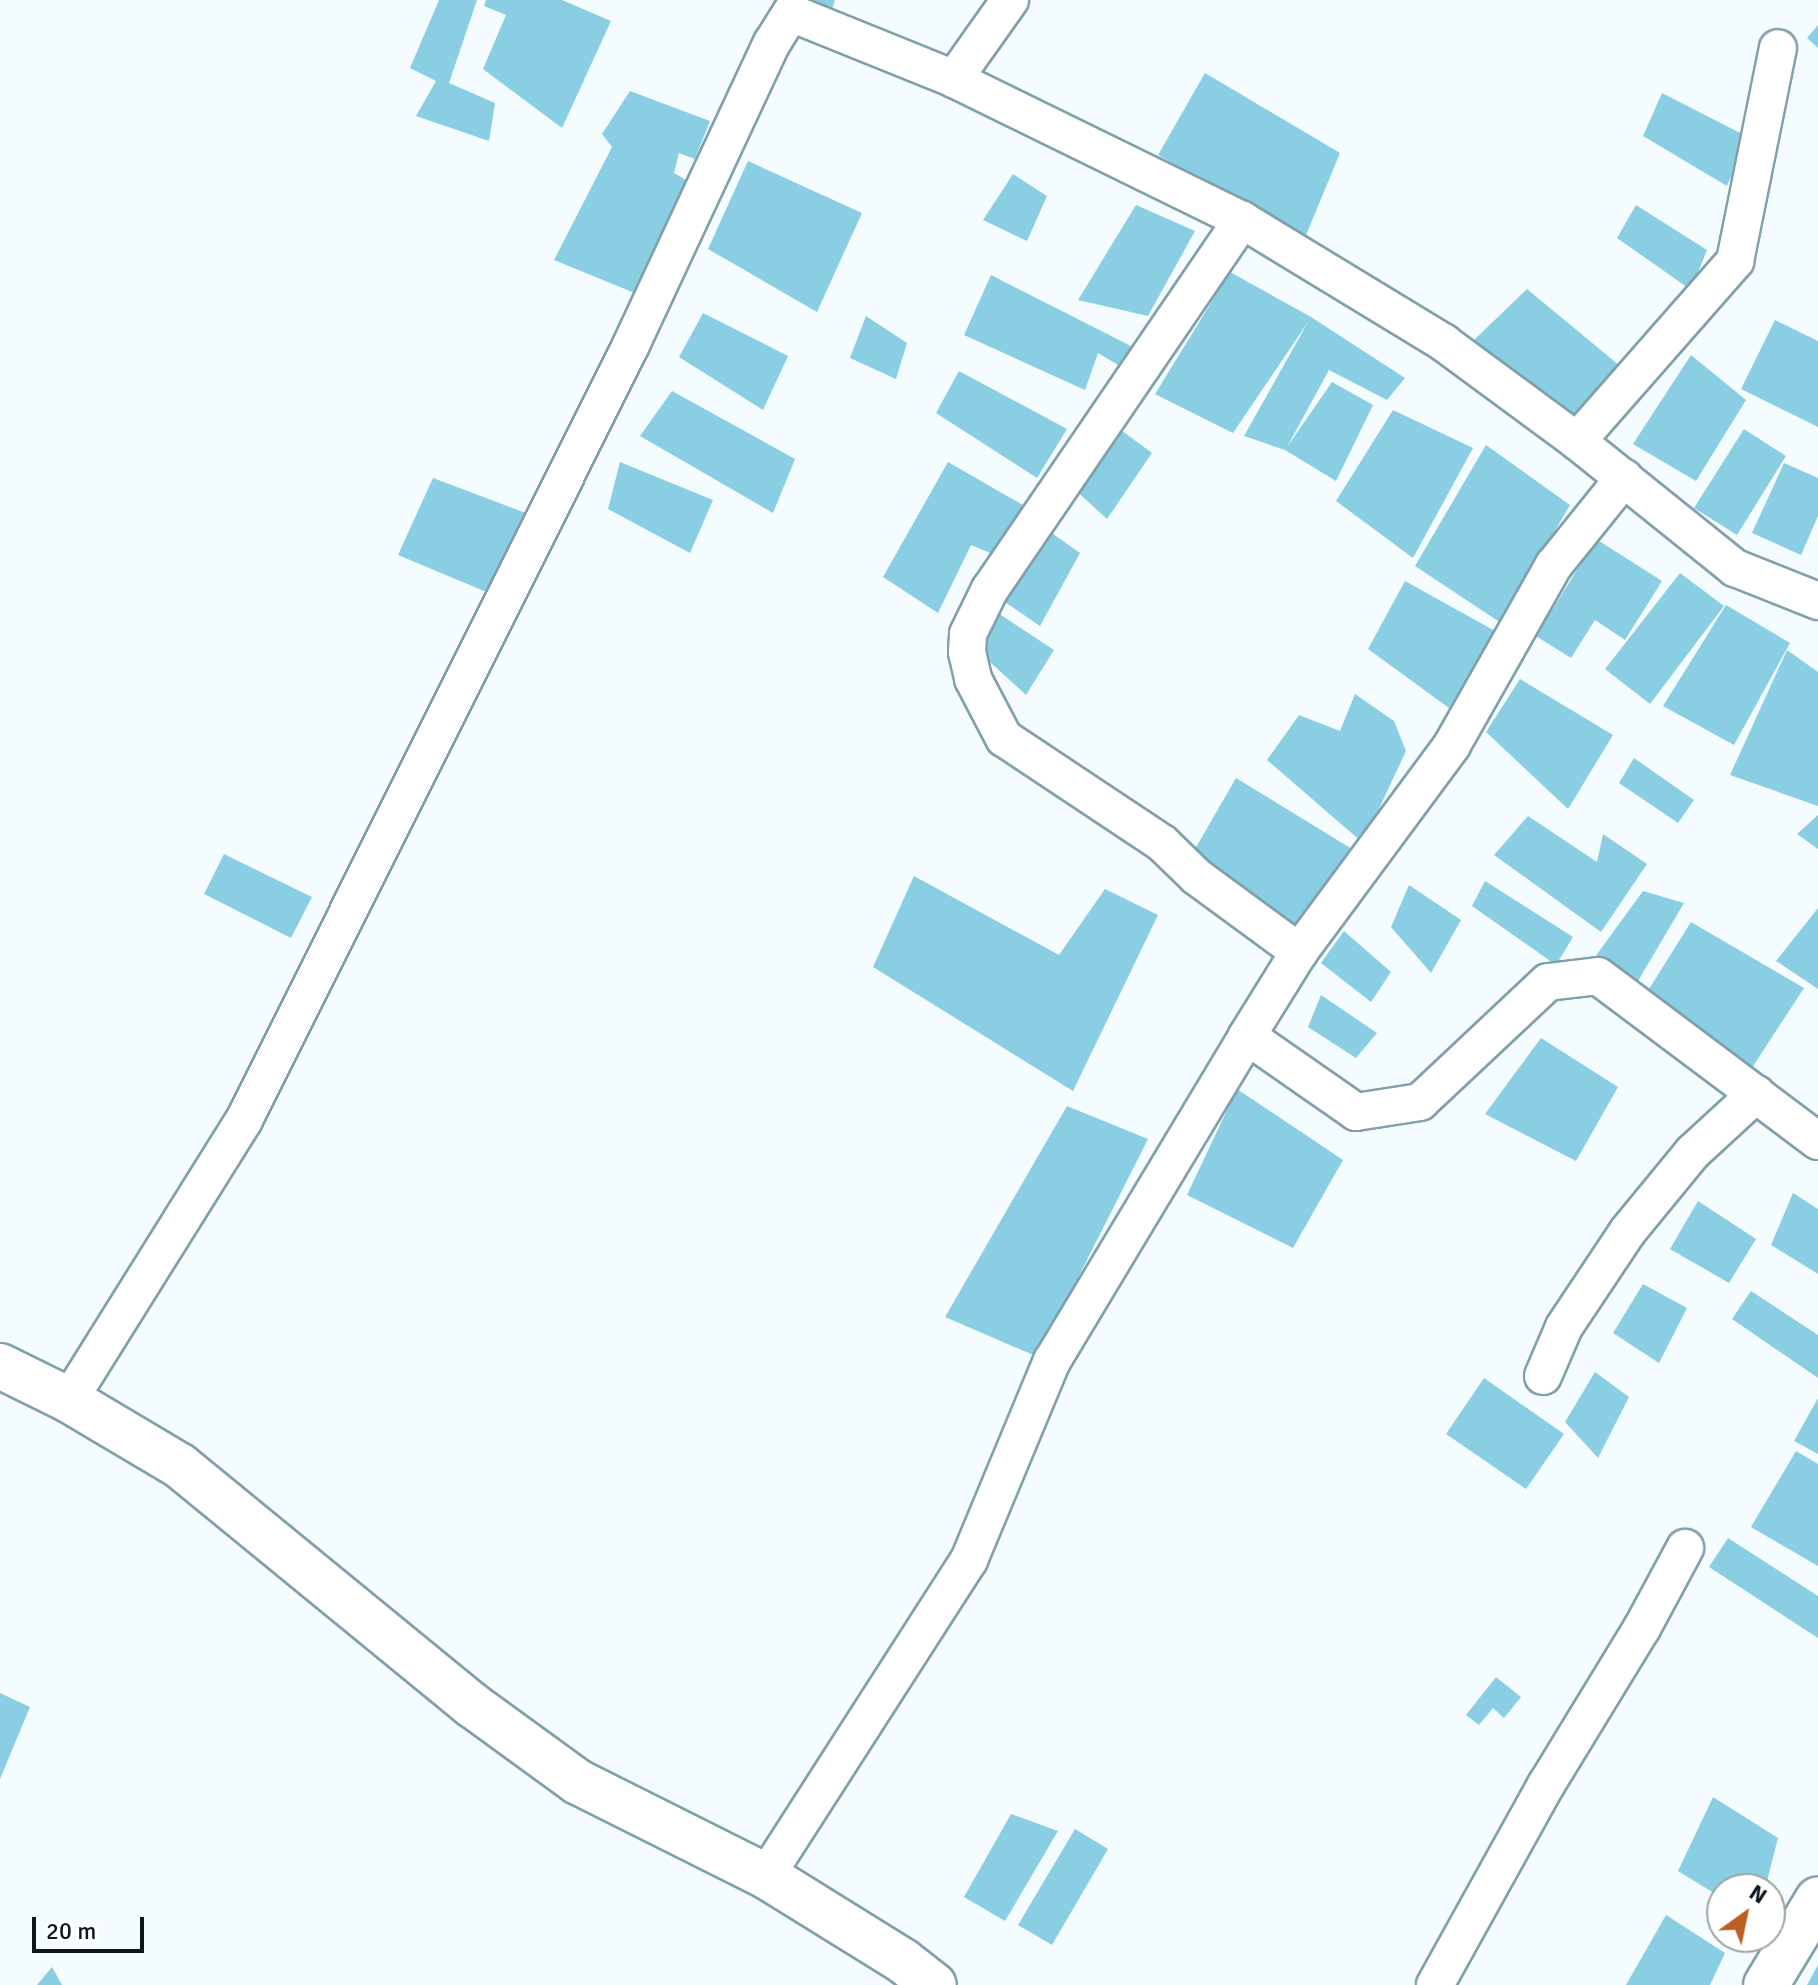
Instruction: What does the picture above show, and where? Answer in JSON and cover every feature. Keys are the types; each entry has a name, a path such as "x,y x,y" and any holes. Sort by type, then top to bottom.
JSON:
{"street":[{"path":"954,79 1010,0"},
{"path":"69,1400 244,1120 630,347 772,43 779,6 954,79 1242,220 1444,343 1577,441 1735,568 1818,601"},
{"path":"1577,441 1735,261 1778,48"},
{"path":"1242,220 990,589 968,634 967,652 973,679 1004,738 1162,843 1197,877 1299,952"},
{"path":"766,1876 969,1560 1052,1361 1247,1036 1299,952 1452,745 1554,565 1624,478"},
{"path":"1247,1036 1356,1112 1420,1102 1548,982 1598,976 1818,1141"},
{"path":"1543,1376 1564,1327 1628,1231 1693,1152 1756,1094"},
{"path":"0,1366 69,1400 180,1466 472,1705 578,1782 766,1876 903,1961 934,1985"},
{"path":"1435,1985 1546,1785 1642,1628 1685,1548"},
{"path":"1766,1985 1818,1899"}],"building":[{"path":"439,0 477,0 449,83 495,103 489,141 416,116 436,81 410,68"},
{"path":"486,0 562,0 611,21 562,128 483,69 506,15 484,6"},
{"path":"813,0 835,0 832,9"},
{"path":"1818,25 1818,48 1807,38"},
{"path":"1205,73 1340,153 1304,240 1158,155"},
{"path":"630,91 710,121 695,159 679,153 674,173 691,183 642,296 554,260 612,147 602,134"},
{"path":"1662,93 1748,137 1727,186 1643,136"},
{"path":"748,161 862,213 817,312 708,249"},
{"path":"1013,174 1047,196 1027,241 983,220"},
{"path":"1136,205 1195,231 1148,316 1078,300"},
{"path":"1636,205 1707,250 1691,290 1617,238"},
{"path":"1230,272 1311,317 1405,378 1387,400 1329,370 1287,447 1332,382 1373,405 1336,481 1285,450 1244,436 1308,322 1233,433 1155,394"},
{"path":"991,275 1133,347 1118,365 1098,353 1085,390 964,335"},
{"path":"1527,289 1620,366 1574,423 1474,340"},
{"path":"703,313 788,356 763,410 679,357"},
{"path":"866,316 907,343 896,379 850,358"},
{"path":"1775,320 1818,341 1818,427 1741,389"},
{"path":"1691,355 1746,400 1696,481 1633,444"},
{"path":"959,371 1067,429 1037,478 936,413"},
{"path":"672,391 795,459 773,513 640,436"},
{"path":"1393,410 1473,448 1413,558 1336,501"},
{"path":"1117,427 1152,453 1107,519 1072,487"},
{"path":"1744,429 1786,456 1737,535 1694,508"},
{"path":"1486,445 1570,505 1501,623 1415,566"},
{"path":"620,462 713,500 690,553 608,509"},
{"path":"948,462 1023,505 1000,557 971,545 938,613 883,577"},
{"path":"1784,463 1818,478 1818,516 1801,555 1752,533"},
{"path":"433,478 531,515 496,596 398,555"},
{"path":"1046,529 1080,553 1040,626 1005,602"},
{"path":"1596,539 1662,581 1625,640 1595,620 1571,658 1536,636"},
{"path":"1680,573 1724,606 1650,704 1605,669"},
{"path":"1405,581 1495,631 1449,708 1368,649"},
{"path":"1726,605 1790,643 1734,745 1663,706"},
{"path":"995,611 1054,650 1026,695 978,651"},
{"path":"1787,650 1818,672 1818,806 1730,775"},
{"path":"1520,679 1613,735 1568,809 1486,732"},
{"path":"1355,694 1394,721 1406,751 1363,843 1267,760 1299,715 1340,731"},
{"path":"1634,758 1694,800 1678,823 1619,783"},
{"path":"1236,778 1352,849 1297,938 1191,856"},
{"path":"1818,815 1818,849 1797,834"},
{"path":"1528,816 1597,862 1603,834 1647,864 1601,932 1494,855"},
{"path":"224,854 312,897 291,938 204,894"},
{"path":"914,876 1059,955 1105,889 1158,915 1073,1091 873,967"},
{"path":"1485,881 1573,937 1556,965 1472,906"},
{"path":"1409,885 1461,920 1431,973 1391,927"},
{"path":"1643,891 1684,903 1635,986 1592,961"},
{"path":"1818,908 1818,989 1776,961"},
{"path":"1691,922 1804,988 1748,1074 1644,997"},
{"path":"1344,931 1391,972 1371,1002 1321,963"},
{"path":"1321,995 1377,1033 1356,1058 1308,1027"},
{"path":"1541,1038 1618,1087 1576,1161 1485,1114"},
{"path":"1237,1089 1343,1160 1293,1248 1187,1195"},
{"path":"1067,1106 1148,1139 1038,1357 945,1317"},
{"path":"1793,1193 1818,1209 1818,1274 1771,1245"},
{"path":"1698,1201 1756,1239 1729,1283 1670,1249"},
{"path":"1643,1284 1687,1308 1659,1363 1613,1333"},
{"path":"1751,1291 1818,1335 1818,1378 1732,1319"},
{"path":"1595,1372 1629,1397 1598,1458 1565,1422"},
{"path":"1484,1378 1564,1434 1526,1489 1446,1434"},
{"path":"1818,1398 1818,1454 1794,1441"},
{"path":"1796,1451 1818,1464 1818,1566 1751,1527"},
{"path":"1728,1538 1818,1596 1818,1638 1709,1567"},
{"path":"1496,1677 1521,1697 1504,1718 1493,1708 1479,1725 1466,1715"},
{"path":"0,1693 30,1707 0,1779"},
{"path":"1713,1797 1778,1838 1769,1873 1706,1873 1706,1888 1678,1871"},
{"path":"1011,1814 1058,1831 1005,1921 964,1897"},
{"path":"1075,1829 1108,1849 1052,1945 1018,1925"},
{"path":"1666,1915 1706,1941 1706,1953 1725,1953 1710,1985 1626,1985"},
{"path":"1818,1965 1818,1985 1807,1985"},
{"path":"52,1967 62,1985 37,1985"}]}
